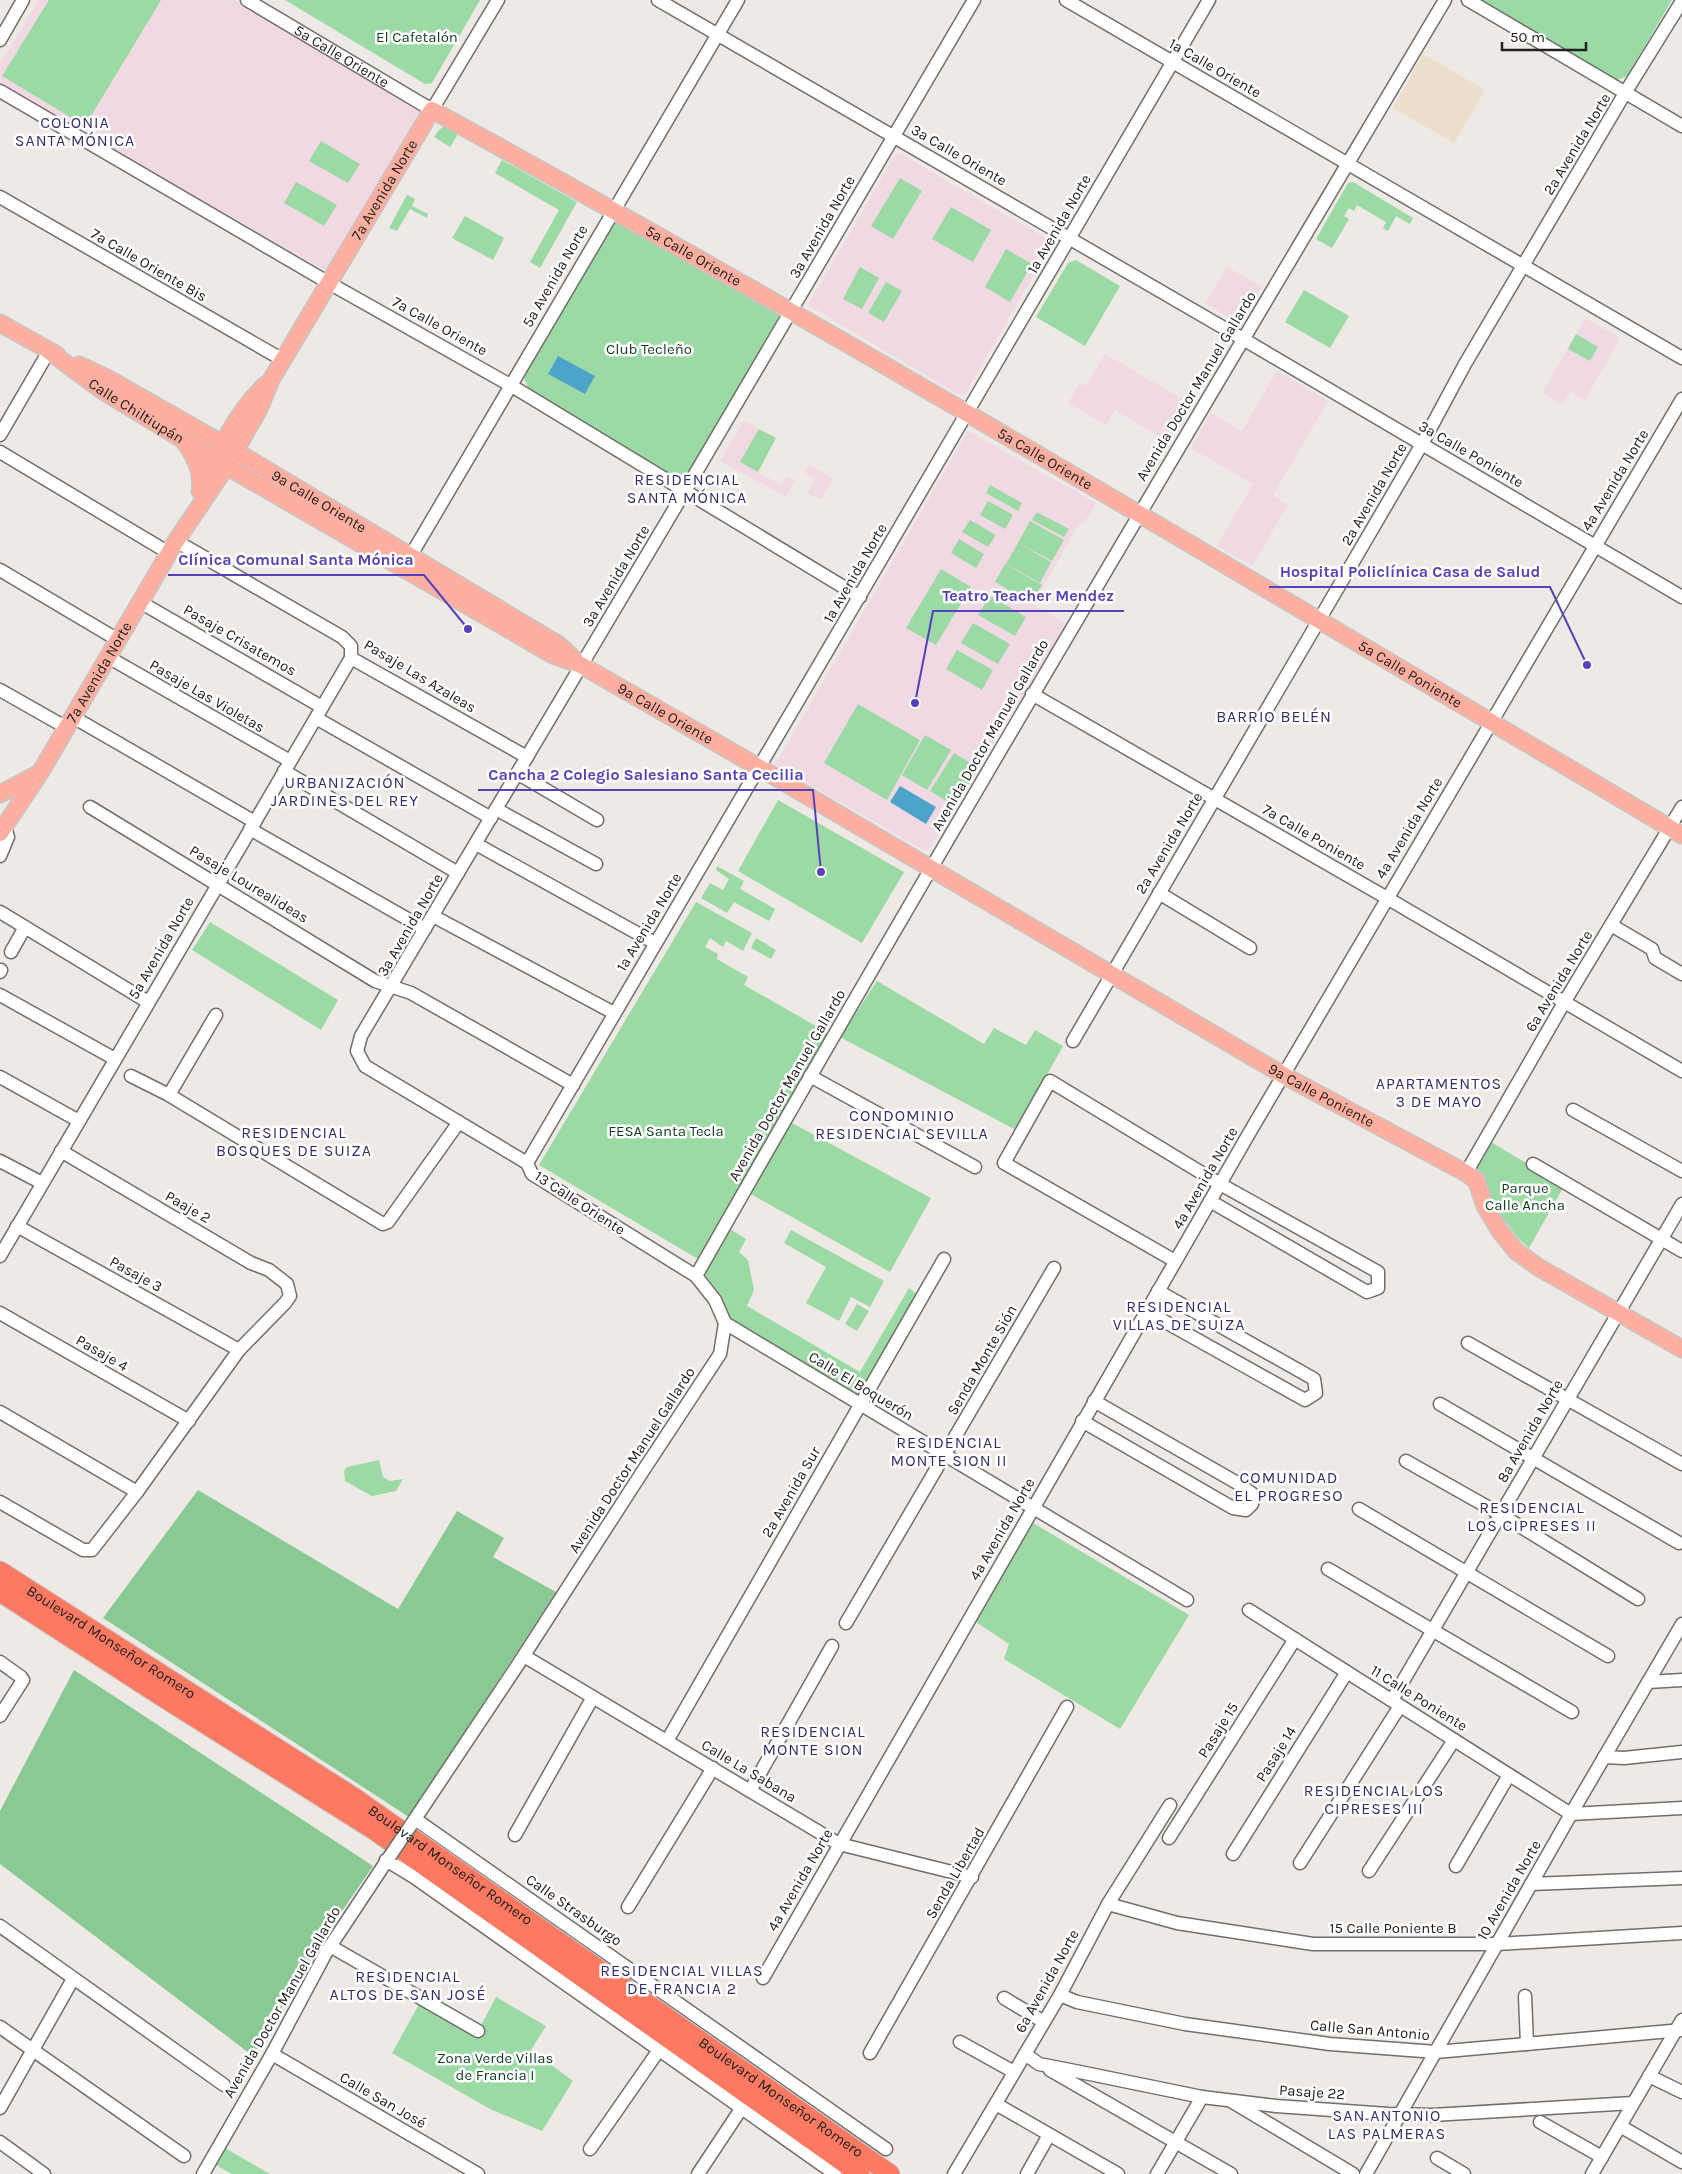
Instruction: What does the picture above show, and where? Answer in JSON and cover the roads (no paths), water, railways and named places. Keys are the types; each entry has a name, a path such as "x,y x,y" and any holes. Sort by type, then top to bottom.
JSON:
{"highway":[{"name":"Boulevard Monseñor Romero","path":"0,1571 266,1740 378,1814 890,2174"},
{"name":"Boulevard Monseñor Romero","path":"0,1592 374,1830 860,2174"}],"main road":[{"name":"5a Calle Oriente","path":"432,110 613,209 1139,515"},
{"name":"7a Avenida Norte","path":"2,828 40,773 70,723 140,602 196,511 228,448 259,409 271,380 432,110"},
{"name":"Calle Chiltiupán","path":"0,323 49,351 107,378 228,448"},
{"name":"Calle Chiltiupán","path":"49,351 103,392 220,463"},
{"path":"183,440 195,457 200,472 201,485 196,511"},
{"name":"9a Calle Oriente","path":"228,448 406,563"},
{"name":"9a Calle Oriente","path":"220,463 559,645 581,665 932,869"},
{"path":"196,511 223,484 230,480 246,477"},
{"name":"5a Calle Poniente","path":"1139,515 1676,832"},
{"path":"0,794 40,773"},
{"name":"9a Calle Poniente","path":"932,869 1283,1075 1476,1180 1485,1206 1500,1231 1516,1250 1538,1267 1682,1349"}],"street":[{"path":"0,40 23,0"},
{"name":"5a Calle Oriente","path":"247,0 432,110"},
{"name":"7a Avenida Norte","path":"432,110 498,0"},
{"name":"3a Calle Oriente","path":"658,0 1243,339"},
{"name":"5a Avenida Norte","path":"406,563 613,209 738,0"},
{"name":"3a Avenida Norte","path":"364,1066 357,1051 362,1036 974,0"},
{"name":"1a Calle Oriente","path":"1066,0 1682,358"},
{"name":"1a Avenida Norte","path":"527,1163 1209,0"},
{"name":"Avenida Doctor Manuel Gallardo","path":"696,1276 1032,694 1445,0"},
{"path":"1468,0 1682,126"},
{"path":"1625,93 1682,1"},
{"name":"7a Calle Oriente","path":"0,91 329,283 510,385 860,597"},
{"name":"2a Avenida Norte","path":"1073,1041 1110,974 1422,444 1460,377 1465,364 1625,93"},
{"name":"7a Calle Oriente Bis","path":"0,197 283,360"},
{"name":"3a Calle Poniente","path":"1243,339 1682,597"},
{"path":"0,434 49,351"},
{"name":"4a Avenida Norte","path":"763,1978 1283,1075 1682,399"},
{"name":"Pasaje Las Azaleas","path":"0,452 342,637 351,646 351,658 527,757"},
{"path":"0,570 118,640"},
{"name":"Pasaje Crisatemos","path":"140,602 477,808 494,813 596,864"},
{"name":"Pasaje Las Violetas","path":"108,657 287,766 458,874"},
{"name":"5a Avenida Norte","path":"0,1256 4,1240 17,1226 351,658"},
{"path":"0,690 70,723 252,825 425,929"},
{"name":"7a Calle Poniente","path":"1032,694 1215,798 1682,1071"},
{"path":"517,773 597,820"},
{"name":"6a Avenida Norte","path":"1466,1174 1564,1001 1611,925 1676,832 1682,806"},
{"name":"Pasaje Lourealideas","path":"90,807 375,981 411,993 573,1084"},
{"path":"0,856 8,837 2,828"},
{"path":"476,844 655,943"},
{"path":"1159,893 1250,948"},
{"path":"0,912 148,1002"},
{"path":"434,916 614,1013"},
{"path":"1611,925 1652,949 1656,958 1682,974"},
{"path":"11,952 24,927"},
{"path":"0,995 115,1059"},
{"path":"169,1095 216,1015"},
{"name":"13 Calle Oriente","path":"364,1066 527,1163 532,1174 696,1276"},
{"path":"131,1076 169,1095 383,1224 388,1222 459,1122"},
{"path":"810,1076 974,1168"},
{"path":"0,1077 79,1121"},
{"path":"1175,1261 1004,1163 1050,1081 1220,1184 1378,1272 1378,1288 1367,1292 1210,1201"},
{"path":"1573,1110 1682,1171"},
{"name":"Paaje 2","path":"61,1151 243,1258 269,1270 287,1284 290,1296 239,1350"},
{"path":"0,1160 42,1183"},
{"path":"1532,1164 1682,1251"},
{"name":"8a Avenida Norte","path":"1300,1863 1396,1703 1433,1629 1682,1204"},
{"name":"Pasaje 3","path":"17,1226 239,1350"},
{"name":"2a Avenida Sur","path":"667,1741 944,1259"},
{"name":"Senda Monte Sión","path":"846,1623 1054,1268"},
{"path":"696,1276 715,1300 725,1323"},
{"path":"1146,1311 1306,1400 1316,1393 1314,1379 1158,1291"},
{"name":"Pasaje 4","path":"0,1313 189,1421"},
{"name":"Avenida Doctor Manuel Gallardo","path":"202,2174 272,2054 330,1946 524,1656 720,1354 725,1323"},
{"name":"Calle El Boquerón","path":"725,1323 1187,1600"},
{"path":"1468,1343 1682,1464"},
{"path":"0,1502 83,1550 92,1550 137,1492 239,1350"},
{"path":"1082,1422 1233,1508 1246,1510 1252,1504 1254,1495 1239,1484 1094,1401"},
{"path":"1440,1404 1679,1543"},
{"path":"0,1412 137,1492"},
{"path":"1406,1461 1500,1514 1638,1599"},
{"path":"1359,1509 1608,1656"},
{"path":"1328,1569 1572,1712"},
{"name":"11 Calle Poniente","path":"1249,1610 1571,1814"},
{"name":"10 Avenida Norte","path":"1366,2174 1571,1814 1682,1624"},
{"name":"Pasaje 15","path":"1169,1838 1295,1639"},
{"path":"750,1791 832,1646"},
{"name":"Calle La Sabana","path":"524,1656 839,1844 972,1877"},
{"path":"0,1662 23,1680 0,1716"},
{"name":"Pasaje 14","path":"1233,1854 1347,1672"},
{"path":"1648,1682 1682,1680"},
{"path":"515,1835 593,1697"},
{"name":"Senda Libertad","path":"870,2053 972,1877 1067,1707"},
{"path":"1369,1871 1454,1740"},
{"path":"1604,1757 1624,1758 1682,1752"},
{"path":"628,1907 713,1768"},
{"path":"1456,1866 1509,1775"},
{"name":"6a Avenida Norte","path":"954,2174 1060,1995 1108,1904 1170,1805"},
{"path":"1571,1814 1682,1808"},
{"name":"Calle Strasburgo","path":"413,1822 886,2150"},
{"path":"388,1858 659,2050 826,2172"},
{"path":"1531,1884 1682,1878"},
{"name":"15 Calle Poniente B","path":"1108,1904 1177,1923 1313,1944 1497,1944 1682,1933"},
{"path":"0,1926 224,2085"},
{"path":"330,1946 478,2031"},
{"path":"0,2108 73,1979"},
{"name":"Calle San Antonio","path":"1060,1995 1077,2002 1185,2024 1330,2044 1436,2052 1680,2027"},
{"path":"1525,1996 1527,2044"},
{"path":"1004,1998 1044,2022"},
{"path":"0,2027 184,2156"},
{"path":"1594,2173 1633,2103 1680,2027"},
{"path":"960,2042 1014,2072"},
{"path":"590,2149 659,2050"},
{"name":"Calle San José","path":"272,2054 478,2174"},
{"name":"Pasaje 22","path":"1025,2054 1039,2064 1202,2097 1276,2106 1401,2114 1432,2114 1633,2103"},
{"path":"1039,2064 1231,2174"},
{"path":"1649,2076 1682,2092"},
{"path":"1157,2174 1202,2097"},
{"path":"1229,2099 1232,2103 1353,2174"},
{"path":"996,2104 1049,2135 1098,2169 1118,2174"},
{"path":"698,2174 741,2109"},
{"path":"1540,2122 1602,2157"},
{"path":"1620,2126 1682,2162"},
{"path":"1027,2174 1049,2135"},
{"path":"0,2142 44,2174"},
{"path":"1437,2158 1464,2174"}],"water":[{"path":"558,356 595,376 585,394 548,374"},
{"path":"900,786 936,807 926,824 890,802"}],"place":[{"name":"Clínica Comunal Santa Mónica","path":"468,629"},
{"name":"Hospital Policlínica Casa de Salud","path":"1587,665"},
{"name":"Teatro Teacher Mendez","path":"915,703"},
{"name":"Cancha 2 Colegio Salesiano Santa Cecilia","path":"821,872"}],"district":[{"name":"COLONIA SANTA MÓNICA","path":"75,131"},
{"name":"RESIDENCIAL SANTA MÓNICA","path":"687,488"},
{"name":"BARRIO BELÉN","path":"1274,716"},
{"name":"URBANIZACIÓN JARDINES DEL REY","path":"345,791"},
{"name":"APARTAMENTOS 3 DE MAYO","path":"1439,1092"},
{"name":"CONDOMINIO RESIDENCIAL SEVILLA","path":"902,1124"},
{"name":"RESIDENCIAL BOSQUES DE SUIZA","path":"294,1141"},
{"name":"RESIDENCIAL VILLAS DE SUIZA","path":"1179,1315"},
{"name":"RESIDENCIAL MONTE SION II","path":"949,1451"},
{"name":"COMUNIDAD EL PROGRESO","path":"1289,1486"},
{"name":"RESIDENCIAL LOS CIPRESES II","path":"1532,1516"},
{"name":"RESIDENCIAL MONTE SION","path":"813,1740"},
{"name":"RESIDENCIAL LOS CIPRESES III","path":"1374,1799"},
{"name":"RESIDENCIAL VILLAS DE FRANCIA 2","path":"682,1979"},
{"name":"RESIDENCIAL ALTOS DE SAN JOSÉ","path":"408,1985"},
{"name":"SAN ANTONIO LAS PALMERAS","path":"1387,2124"}],"park label":[{"name":"El Cafetalón","path":"417,37"},
{"name":"Club Tecleño","path":"649,349"},
{"name":"FESA Santa Tecla","path":"666,1131"},
{"name":"Parque Calle Ancha","path":"1525,1196"},
{"name":"Zona Verde Villas de Francia I","path":"495,2066"}]}
